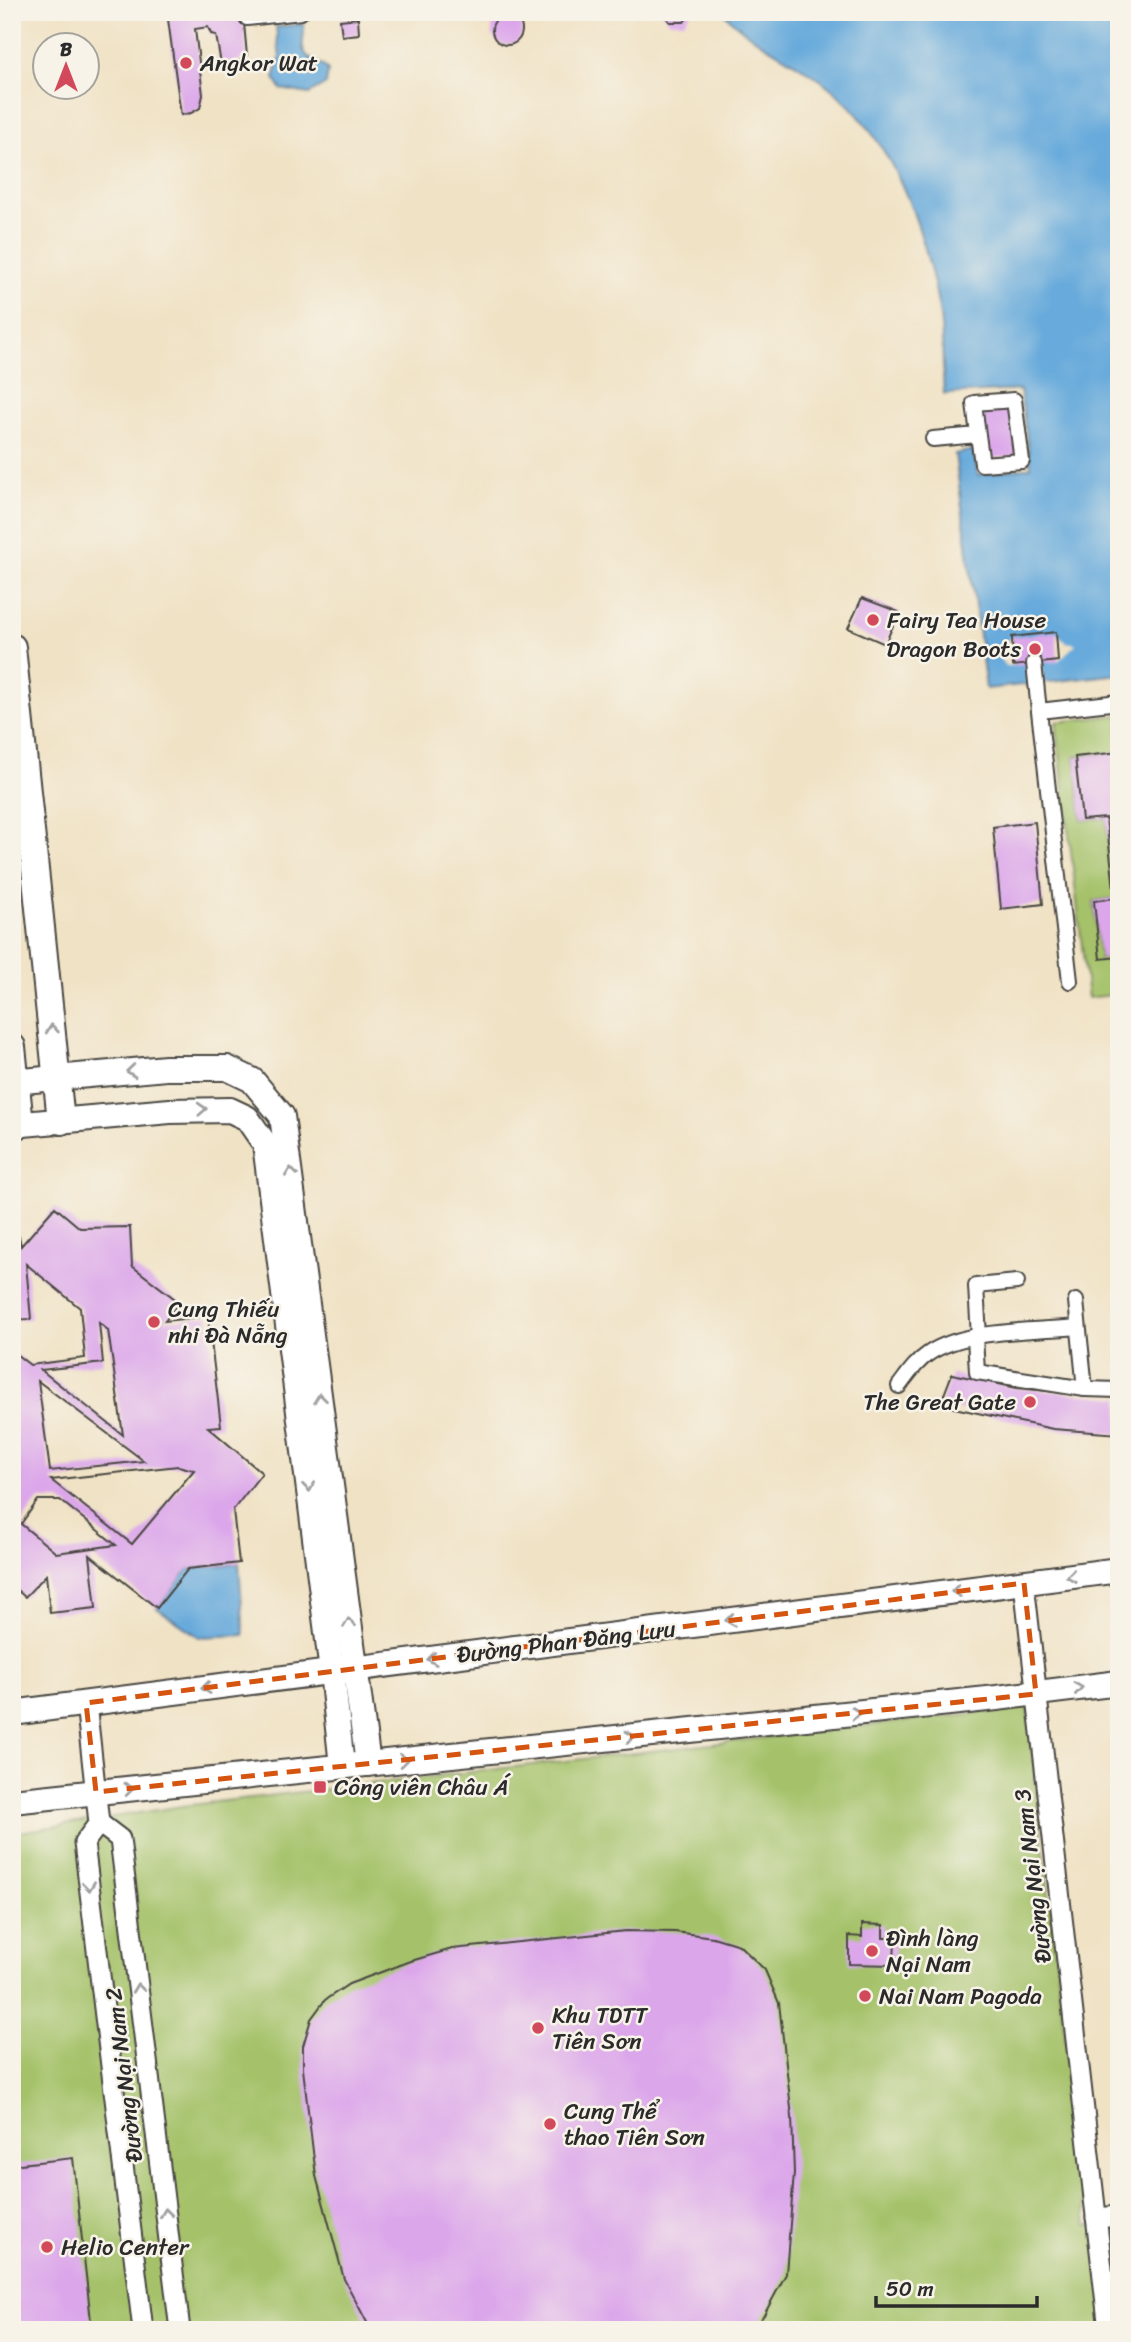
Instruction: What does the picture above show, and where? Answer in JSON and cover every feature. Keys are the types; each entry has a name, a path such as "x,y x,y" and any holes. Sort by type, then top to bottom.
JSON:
{"main road":[{"path":"12,647 22,824 61,1121"},
{"path":"12,1047 16,1125"}],"street":[{"path":"247,18 301,12"},
{"path":"1014,400 1022,461 982,464 978,435 975,403 1014,400"},
{"path":"933,439 978,435"},
{"path":"1034,663 1070,981"},
{"path":"1039,711 1119,702"},
{"path":"14,1082 166,1068 227,1068 252,1080 282,1116 344,1670 342,1766"},
{"path":"16,1125 170,1111 229,1110 247,1118 264,1144 344,1670 368,1764"},
{"path":"1017,1282 976,1286 977,1373 1085,1389 1119,1390"},
{"path":"1076,1301 1085,1389"},
{"path":"899,1386 926,1355 940,1346 977,1337 1078,1327"},
{"name":"Đường Phan Đăng Lưu","path":"12,1713 1119,1570"},
{"name":"Đường Nại Nam 3","path":"1024,1583 1109,2330"},
{"path":"12,1801 1036,1694 1119,1683"},
{"path":"86,1703 99,1823"},
{"name":"Đường Nại Nam 2","path":"143,2330 84,1843 99,1823 120,1839 180,2330"},
{"path":"1096,2218 1119,2216"}],"highlighted area":[{"path":"1024,1583 1036,1694 96,1792 86,1703"}],"green space":[{"path":"1119,715 1119,752 1075,757 1082,820 1106,818 1115,898 1094,901 1100,959 1119,957 1119,994 1088,998 1056,722"},
{"name":"Khu TDTT Tiên Sơn","path":"1027,1707 1087,2225 1119,2222 1119,2330 12,2330 12,1833 182,1806"}],"water":[{"path":"723,12 1119,12 1119,674 986,689 955,454 973,450 978,475 1031,467 1020,390 944,394 941,320 933,278 914,215 886,155 868,128 823,82 746,32"},
{"path":"303,24 305,53 328,71 326,84 309,94 281,89 274,78 280,58 276,27"},
{"path":"239,1563 244,1635 199,1637 157,1608 188,1569"}],"pier":[{"name":"Dragon Boots","path":"1056,632 1066,642 1076,644 1058,661 1041,662 1044,683 1029,685 1027,664 1007,666 1002,662 999,655 1001,645 1012,637"}],"building":[{"name":"Angkor Wat","path":"167,12 193,12 193,15 243,12 247,56 237,62 221,64 216,35 211,34 208,27 195,29 203,95 200,108 181,115"},
{"path":"662,12 690,14 684,22 670,22"},
{"path":"507,15 517,20 522,30 517,40 507,45 497,40 492,30 497,20"},
{"path":"358,18 359,34 342,36 340,20"},
{"path":"1012,404 1018,456 986,459 980,407"},
{"name":"Fairy Tea House","path":"862,598 899,612 885,644 848,628"},
{"name":"Dragon Boots","path":"1056,632 1058,661 1013,666 1012,637"},
{"path":"1119,752 1119,957 1100,959 1094,901 1115,898 1106,818 1082,820 1075,757"},
{"path":"1035,822 1043,904 1001,909 993,827"},
{"path":"55,1207 80,1228 130,1227 132,1266 179,1302 165,1321 208,1316 221,1426 208,1427 262,1473 233,1510 239,1563 188,1569 157,1608 90,1555 96,1608 50,1613 46,1575 25,1597 12,1586 12,1351 30,1365 85,1358 80,1308 26,1264 31,1319 12,1320 12,1237 19,1236 21,1246","holes":["99,1323 108,1330 123,1435 41,1370 103,1363","38,1381 144,1461 50,1471","178,1466 194,1470 132,1544 51,1480","38,1500 60,1500 116,1545 56,1553 21,1524"]},
{"name":"The Great Gate","path":"952,1374 1017,1388 1119,1398 1119,1434 1053,1429 940,1405"},
{"name":"Đình làng Nại Nam","path":"862,1924 883,1925 883,1938 895,1938 894,1965 849,1964 849,1936 862,1937"},
{"name":"Cung Thể thao Tiên Sơn","path":"626,1931 675,1932 713,1937 739,1945 765,1970 779,2003 792,2117 794,2173 786,2274 764,2315 752,2330 371,2330 344,2279 316,2176 303,2069 303,2046 311,2019 325,2000 349,1984 452,1949"},
{"name":"Helio Center","path":"73,2158 92,2330 12,2330 12,2165"}],"place":[{"name":"Angkor Wat","path":"186,63"},
{"name":"Fairy Tea House","path":"873,620"},
{"name":"Dragon Boots","path":"1035,649"},
{"name":"Cung Thiếu nhi Đà Nẵng","path":"154,1322"},
{"name":"The Great Gate","path":"1030,1402"},
{"name":"Công viên Châu Á","path":"320,1787"},
{"name":"Đình làng Nại Nam","path":"872,1951"},
{"name":"Nai Nam Pagoda","path":"865,1996"},
{"name":"Khu TDTT Tiên Sơn","path":"538,2028"},
{"name":"Cung Thể thao Tiên Sơn","path":"550,2124"},
{"name":"Helio Center","path":"47,2247"}]}
